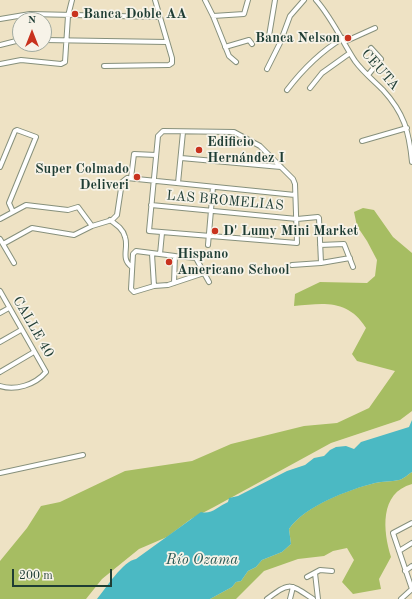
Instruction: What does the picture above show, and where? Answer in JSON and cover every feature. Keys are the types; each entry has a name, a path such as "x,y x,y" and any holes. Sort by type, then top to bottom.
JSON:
{"street":[{"path":"0,64 21,60 63,63 68,41 68,16 72,0"},
{"path":"104,66 169,65 172,62 155,0"},
{"path":"205,0 230,58 236,62"},
{"path":"213,16 244,14 248,0"},
{"path":"269,36 274,0"},
{"path":"267,69 280,43 290,16 304,0"},
{"name":"CEUTA","path":"316,0 344,40 350,53 397,107 407,128 412,162"},
{"path":"0,19 15,15 30,14 160,17"},
{"path":"287,90 304,68 322,52 344,40 375,28"},
{"path":"52,40 167,42"},
{"path":"225,47 249,40 252,44"},
{"path":"0,45 12,42"},
{"path":"368,75 381,59 371,48"},
{"path":"310,88 322,73 350,53"},
{"path":"362,141 407,128"},
{"path":"0,167 15,131 17,130 36,137 10,203 13,212"},
{"path":"163,131 183,132 234,132 260,146 293,178 298,242 296,244 151,232 149,230 153,181 160,133 163,131"},
{"path":"178,183 183,132"},
{"path":"131,178 134,154 156,155"},
{"path":"181,158 281,167"},
{"path":"3,244 32,228 74,234 110,220 117,215 122,180 131,178 295,195"},
{"path":"208,245 213,187"},
{"path":"0,219 28,204 68,210 78,207 92,226"},
{"name":"LAS BROMELIAS","path":"151,205 297,219 319,217 320,245"},
{"path":"110,220 120,228 125,236 126,259 132,267"},
{"path":"160,254 162,233"},
{"path":"0,239 14,263"},
{"path":"321,263 320,245 342,243 346,245 353,267"},
{"path":"204,273 174,284 154,286 144,290 132,291 132,267 134,252 196,258 209,282"},
{"path":"152,254 154,286"},
{"path":"174,284 175,256"},
{"path":"292,265 321,263 350,258"},
{"name":"CALLE 40","path":"0,292 45,371 45,374 21,388 15,389 0,386"},
{"path":"0,313 9,308"},
{"path":"0,342 21,330"},
{"path":"0,372 34,352"},
{"path":"0,473 83,455"},
{"path":"401,599 412,589 393,533 412,523"},
{"path":"399,551 412,543"},
{"path":"406,571 412,566"},
{"path":"307,577 320,570 332,571"},
{"path":"315,573 318,599"},
{"path":"267,599 284,587 293,587 313,599"},
{"path":"290,599 293,587"}],"green space":[{"path":"363,208 374,210 393,237 412,253 412,411 400,420 331,443 191,519 167,537 139,549 102,579 86,599 0,599 0,561 27,528 41,506 60,502 125,471 192,461 231,444 304,426 337,423 369,408 395,371 357,361 352,354 366,328 351,312 334,305 315,304 294,306 295,294 320,282 367,283 375,276 377,260 357,226 354,212"},
{"path":"412,472 412,484 401,489 394,496 389,504 386,514 386,536 391,557 379,579 381,589 353,594 342,582 354,560 347,548 333,551 324,556 298,559 264,571 236,599 210,599 232,587 236,582 241,581 248,571 256,567 262,560 282,552 291,544 289,529 305,513 316,506 352,490 378,482 401,479"}],"water":[{"name":"Río Ozama","path":"412,420 412,472 401,479 378,482 340,495 305,513 289,529 291,544 282,552 262,560 256,567 248,571 241,581 236,582 232,587 210,599 97,599 120,570 201,512 205,513 215,510 228,502 229,498 238,496 287,471 305,465 314,458 324,456 336,447 346,446 354,449 361,442 409,427"}],"place":[{"name":"Banca Doble AA","path":"75,14"},
{"name":"Banca Nelson","path":"348,38"},
{"name":"Edificio Hernández I","path":"199,150"},
{"name":"Super Colmado Deliveri","path":"137,177"},
{"name":"D' Lumy Mini Market","path":"215,231"},
{"name":"Hispano Americano School","path":"169,262"}]}
